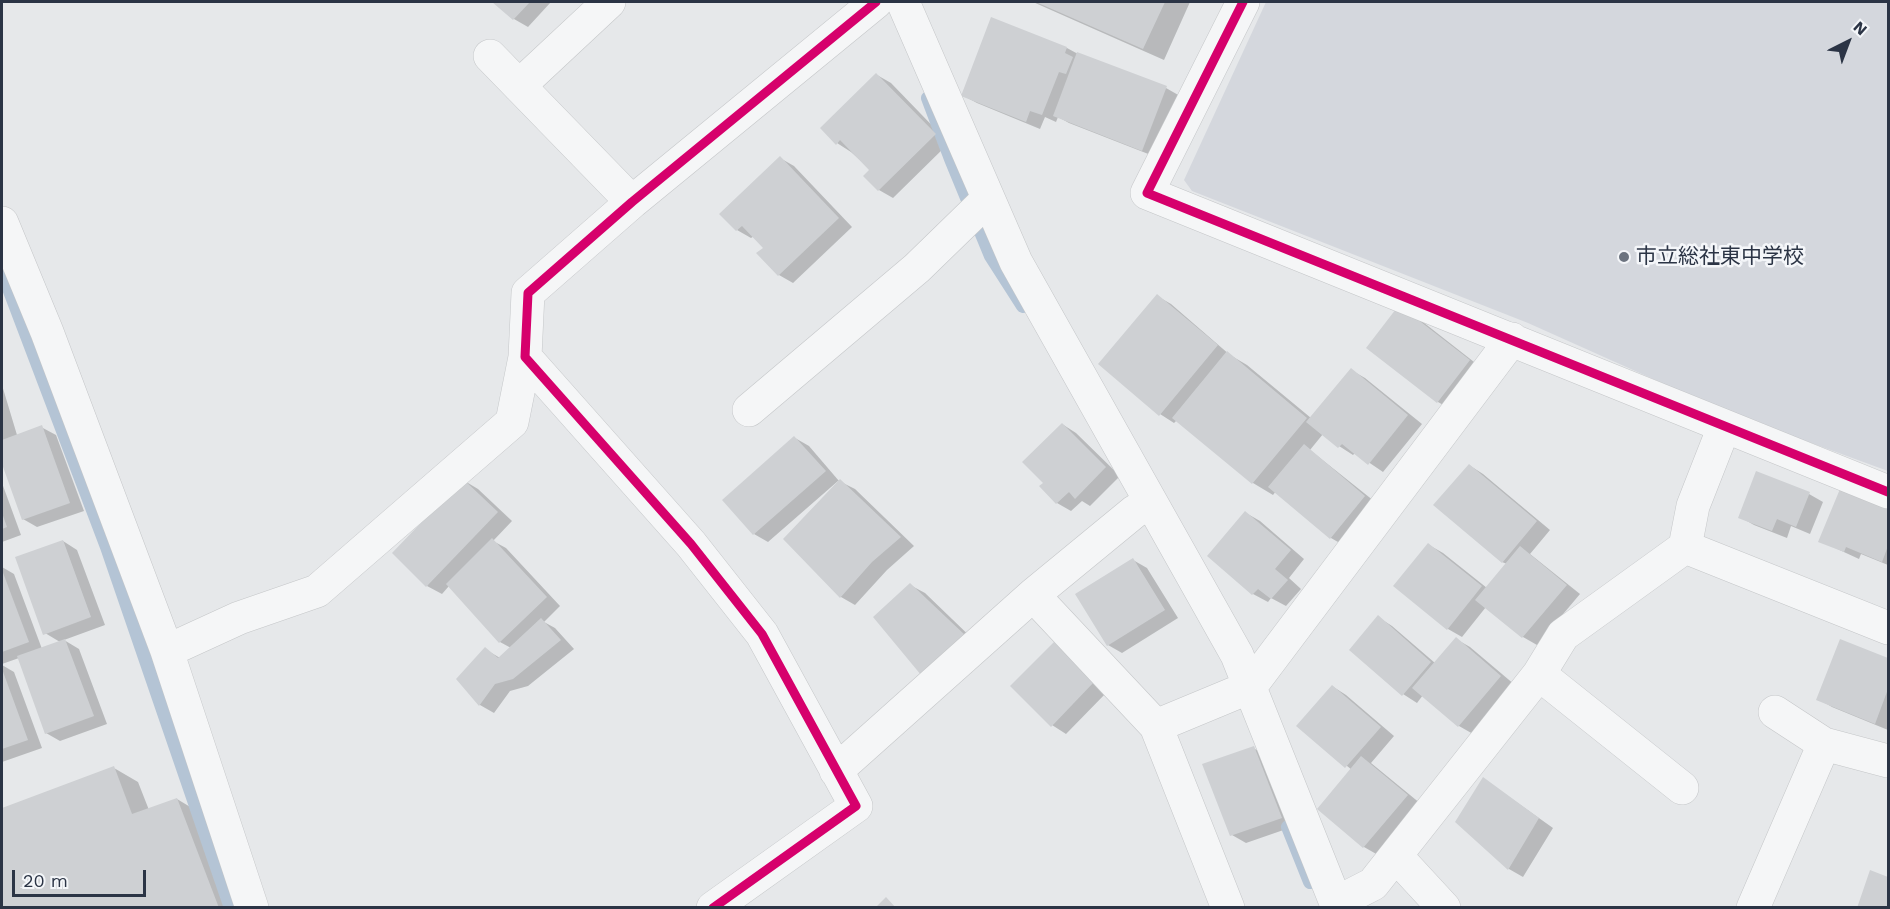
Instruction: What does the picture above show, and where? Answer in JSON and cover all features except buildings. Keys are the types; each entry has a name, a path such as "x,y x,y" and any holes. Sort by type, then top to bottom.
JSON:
{"street":[{"path":"519,87 609,2"},
{"path":"167,651 239,618 317,591 512,422 525,357 528,293 632,202 876,2"},
{"path":"903,2 978,208 1016,262 1142,507 1237,655 1240,692 1337,905 1372,884 1396,856 1539,674 1563,635 1685,547 1693,506 1724,427"},
{"path":"1243,2 1147,193 1888,492"},
{"path":"490,56 632,202"},
{"path":"749,410 916,268 978,208"},
{"path":"2,224 47,332 167,651 252,908"},
{"path":"1156,726 1240,692 1512,339"},
{"path":"525,357 692,544 762,633 856,807 712,908"},
{"path":"836,771 1033,595 1142,507"},
{"path":"1685,547 1888,628"},
{"path":"1033,595 1156,726 1228,908"},
{"path":"1539,674 1682,788"},
{"path":"1775,712 1824,744 1888,761"},
{"path":"1753,908 1824,744"},
{"path":"1396,856 1444,908"}],"shaded area":[{"name":"市立総社東中学校","path":"1266,2 1888,2 1888,471 1729,413 1528,323 1192,191 1184,180"}],"waterway":[{"path":"928,98 991,256 1023,306"},
{"path":"2,270 107,547 231,908"},
{"path":"1288,827 1310,882"}],"cycle path":[{"path":"713,908 856,806 762,634 691,544 525,357 528,293 632,202 876,2"},
{"path":"1243,2 1147,193 1888,492"}],"place":[{"name":"市立総社東中学校","path":"1624,257"}]}
